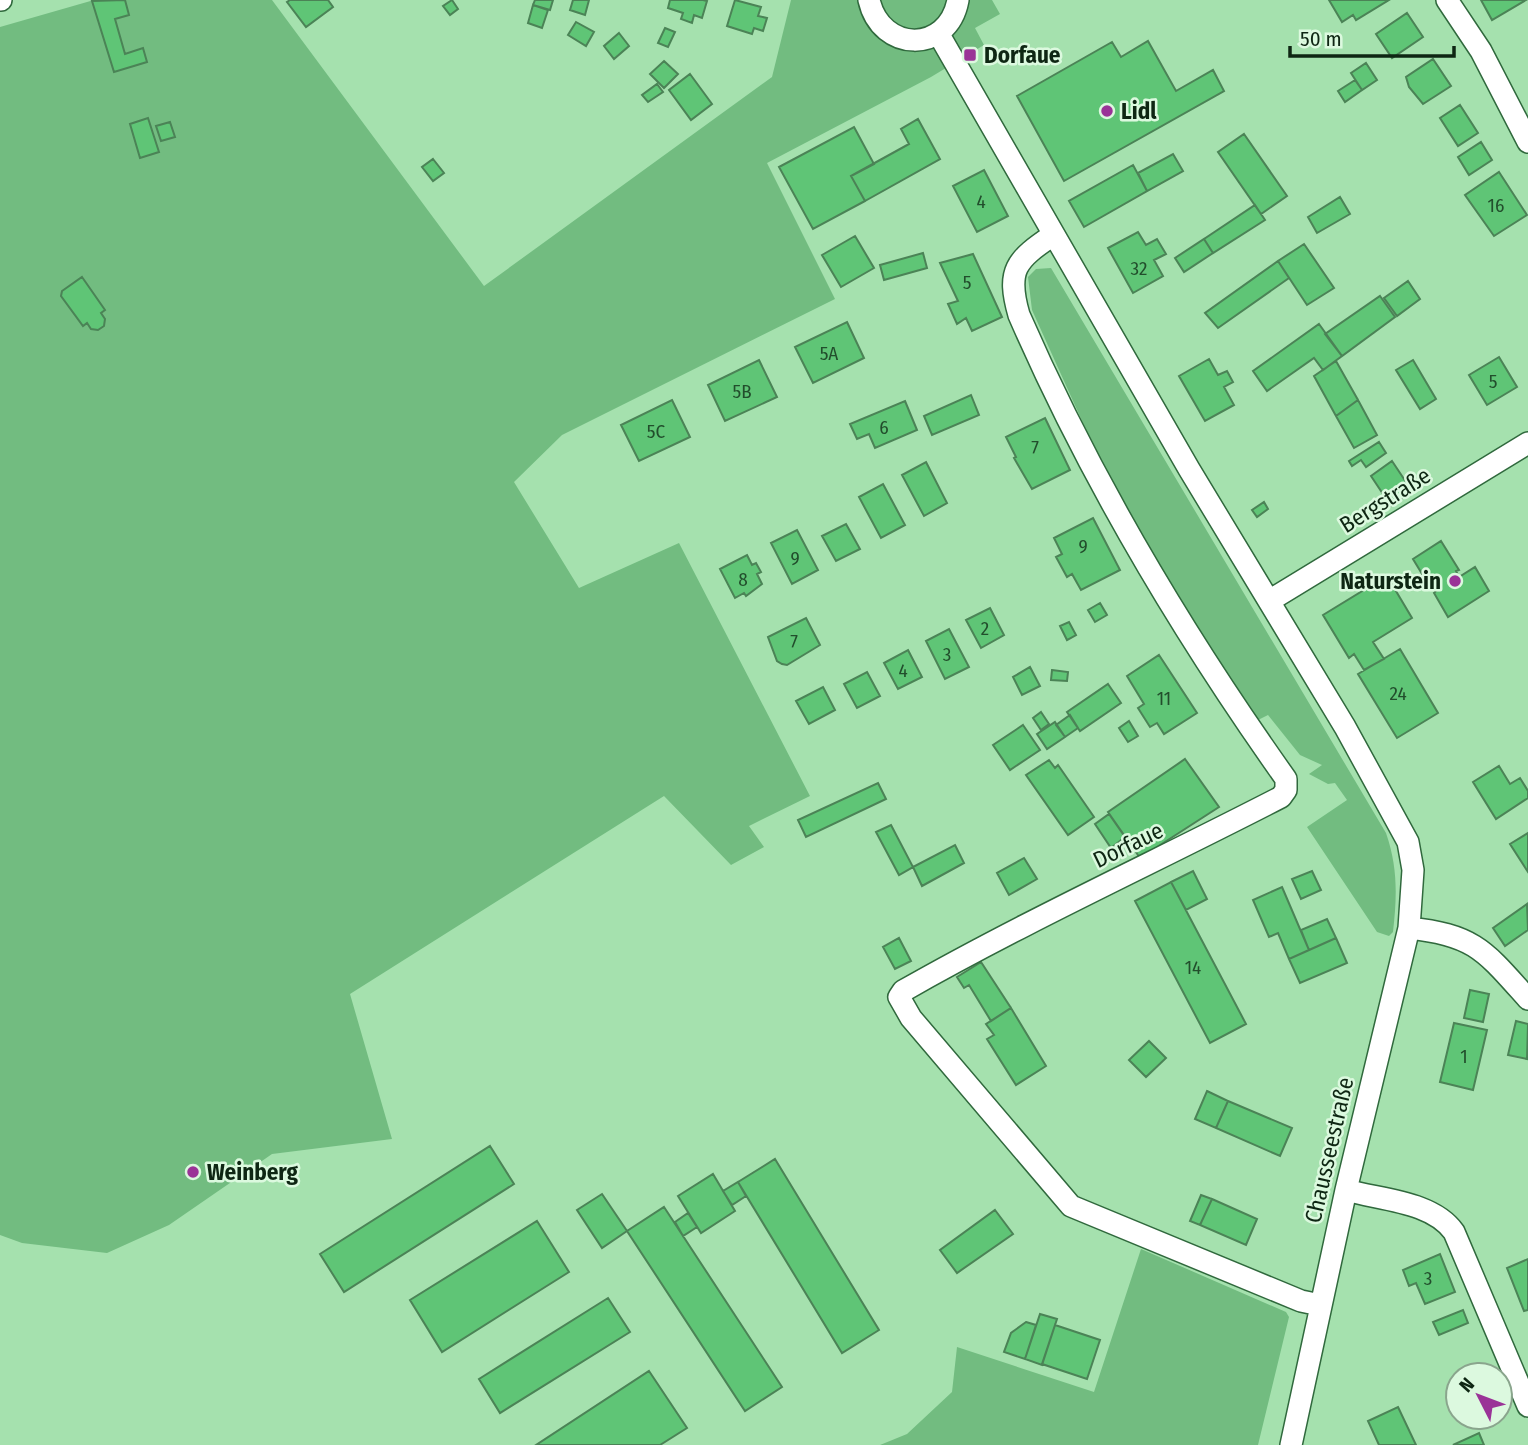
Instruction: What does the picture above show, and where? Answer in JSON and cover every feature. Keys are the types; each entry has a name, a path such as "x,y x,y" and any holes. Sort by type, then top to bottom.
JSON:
{"street":[{"path":"869,0 879,24 894,36 921,40 938,33 951,19 958,0"},
{"path":"1447,0 1480,50 1528,142"},
{"path":"938,33 1053,235 1269,601"},
{"name":"Dorfaue","path":"1053,235 1026,255 1016,270 1011,288 1018,315 1108,495 1218,684 1286,779 1286,790 1281,797 1221,828 1035,919 903,991 899,997 935,1046 1071,1206 1301,1301 1320,1305"},
{"name":"Bergstraße","path":"1269,601 1528,443"},
{"name":"Chausseestraße","path":"1269,601 1401,828 1408,842 1412,868 1409,928 1346,1190 1291,1445"},
{"path":"1409,928 1440,931 1471,942 1489,956 1528,999"},
{"path":"1346,1190 1430,1212 1447,1222 1454,1232 1528,1406"}],"green space":[{"path":"94,0 272,0 484,286 772,77 791,0 992,0 1000,14 975,28 984,45 931,77 767,163 835,299 562,435 514,482 579,588 679,543 810,796 749,826 764,847 731,865 664,796 350,994 392,1139 272,1154 169,1225 107,1253 22,1243 0,1235 0,27"},
{"path":"1051,268 1386,833 1396,882 1393,932 1389,936 1377,932 1307,827 1347,800 1335,783 1328,784 1309,774 1322,765 1300,755 1268,715 1254,722 1110,483 1032,310 1028,277 1036,269"},
{"path":"1141,1249 1286,1312 1289,1317 1258,1445 880,1445 907,1434 952,1392 957,1347 1094,1392"}],"building":[{"path":"125,0 129,15 115,19 125,54 143,48 147,62 114,72 92,1"},
{"path":"328,0 333,7 306,27 287,2"},
{"path":"452,0 458,9 450,15 443,6"},
{"path":"535,0 553,0 550,10 533,5"},
{"path":"573,0 589,0 585,15 570,10"},
{"path":"670,0 707,1 702,18 694,15 692,23 681,19 683,13 668,8"},
{"path":"735,0 761,7 758,16 767,18 763,31 754,28 752,34 727,26"},
{"path":"1329,0 1389,0 1356,20 1353,15 1342,22"},
{"path":"1481,0 1526,0 1492,20"},
{"path":"533,5 548,10 542,28 528,23"},
{"path":"1407,13 1423,37 1392,58 1376,34"},
{"path":"576,22 594,32 586,46 568,35"},
{"path":"665,28 675,32 668,47 658,43"},
{"path":"619,33 629,46 614,59 604,46"},
{"name":"Lidl","path":"1148,41 1176,91 1213,70 1224,91 1064,181 1017,96 1112,42 1121,57"},
{"path":"1433,59 1451,86 1423,104 1409,87 1406,77"},
{"path":"664,61 678,74 664,88 650,74"},
{"path":"1366,63 1377,80 1362,90 1351,73"},
{"path":"690,74 712,104 691,120 669,90"},
{"path":"1355,80 1362,90 1345,102 1338,91"},
{"path":"657,84 663,92 648,102 642,95"},
{"path":"1460,105 1478,133 1458,146 1440,118"},
{"path":"148,118 159,152 140,158 130,124"},
{"path":"918,119 940,159 865,201 851,176 909,144 901,129"},
{"path":"170,122 175,137 161,141 156,126"},
{"path":"854,127 874,164 851,176 865,201 813,229 779,167"},
{"path":"1244,134 1287,196 1261,214 1218,152"},
{"path":"1481,142 1492,160 1469,175 1458,157"},
{"path":"1173,154 1183,171 1147,191 1138,173"},
{"path":"433,159 444,173 433,181 422,167"},
{"path":"1133,165 1147,191 1084,227 1069,201"},
{"path":"984,170 1008,216 977,232 953,186"},
{"path":"1499,172 1527,215 1494,236 1465,195"},
{"path":"1340,197 1350,214 1317,233 1308,217"},
{"path":"1255,205 1265,220 1213,253 1204,239"},
{"path":"1138,232 1146,245 1157,239 1166,254 1154,260 1163,276 1133,293 1108,248"},
{"path":"855,236 874,268 841,287 822,255"},
{"path":"1204,239 1213,253 1184,272 1175,258"},
{"path":"1304,244 1334,288 1307,305 1278,261"},
{"path":"923,253 927,268 884,280 880,265"},
{"path":"973,254 1002,317 972,331 966,318 957,324 948,304 958,301 940,263"},
{"path":"1278,261 1289,278 1218,328 1205,313"},
{"path":"82,277 105,310 101,313 105,319 104,326 98,330 91,329 87,323 83,326 61,296 62,291"},
{"path":"1408,281 1420,299 1397,316 1384,298"},
{"path":"1380,296 1395,317 1342,356 1325,334"},
{"path":"847,322 864,358 813,383 795,347"},
{"path":"1319,324 1342,356 1323,370 1314,358 1267,391 1253,371"},
{"path":"1499,357 1517,387 1487,405 1469,375"},
{"path":"1209,359 1218,375 1227,371 1233,382 1224,387 1234,405 1205,421 1179,376"},
{"path":"759,360 777,397 725,421 708,385"},
{"path":"1413,360 1436,399 1420,409 1396,370"},
{"path":"1336,361 1358,400 1336,416 1314,376"},
{"path":"971,395 979,415 932,435 924,416"},
{"path":"672,400 690,437 639,461 621,425"},
{"path":"1358,400 1377,435 1354,448 1336,416"},
{"path":"905,401 917,430 875,448 869,434 857,439 850,424"},
{"path":"1045,418 1070,470 1032,489 1014,458 1016,457 1006,437"},
{"path":"1379,442 1386,453 1366,467 1361,460 1352,466 1349,461"},
{"path":"1392,461 1412,491 1391,506 1371,476"},
{"path":"926,462 947,503 924,516 902,475"},
{"path":"883,484 905,525 881,538 859,497"},
{"path":"1264,502 1268,509 1257,517 1252,510"},
{"path":"1093,518 1120,570 1081,590 1072,574 1067,577 1056,557 1062,554 1054,538"},
{"path":"846,524 860,549 836,561 822,536"},
{"path":"797,530 818,570 792,584 771,543"},
{"name":"Naturstein","path":"1441,541 1459,570 1456,571 1459,577 1475,567 1489,591 1448,617 1434,593 1436,591 1433,585 1430,587 1413,559"},
{"path":"747,555 752,565 756,563 761,572 757,574 762,584 746,596 744,593 735,598 720,569"},
{"path":"1387,576 1412,618 1373,642 1384,659 1364,670 1354,654 1349,658 1323,615"},
{"path":"1100,603 1107,615 1095,622 1088,610"},
{"path":"990,608 1004,635 981,648 966,620"},
{"path":"806,618 820,645 787,665 782,664 777,661 768,637"},
{"path":"1069,622 1076,635 1067,640 1060,626"},
{"path":"949,629 969,667 945,679 926,641"},
{"path":"1400,649 1438,713 1397,738 1358,674"},
{"path":"908,650 922,677 898,689 884,663"},
{"path":"1159,655 1197,713 1164,734 1157,723 1150,727 1138,708 1144,704 1127,676"},
{"path":"1030,667 1040,686 1022,695 1013,677"},
{"path":"1052,670 1068,672 1067,681 1051,680"},
{"path":"867,672 880,696 857,708 844,684"},
{"path":"1108,684 1121,703 1080,731 1067,712"},
{"path":"823,687 835,710 809,724 796,701"},
{"path":"1041,712 1049,724 1041,730 1033,718"},
{"path":"1070,715 1078,728 1065,737 1056,725"},
{"path":"1129,721 1138,736 1128,742 1119,728"},
{"path":"1055,722 1065,737 1047,749 1037,734"},
{"path":"1023,725 1040,750 1010,770 993,745"},
{"path":"1185,759 1219,807 1140,858 1108,812"},
{"path":"1049,760 1055,768 1058,765 1094,817 1068,835 1026,775"},
{"path":"1499,766 1510,784 1520,778 1528,791 1528,798 1496,819 1473,782"},
{"path":"878,783 886,799 806,837 798,820"},
{"path":"1109,814 1125,837 1111,848 1095,824"},
{"path":"891,825 913,867 899,875 876,832"},
{"path":"1528,833 1528,872 1510,844"},
{"path":"955,845 964,863 922,886 913,867"},
{"path":"1024,858 1037,879 1009,895 997,873"},
{"path":"1193,871 1207,899 1186,910 1171,882"},
{"path":"1312,871 1321,890 1301,899 1292,879"},
{"path":"1171,882 1246,1024 1210,1043 1135,901"},
{"path":"1282,887 1309,950 1289,959 1278,933 1269,937 1253,900"},
{"path":"1527,904 1528,930 1505,946 1493,928"},
{"path":"1327,919 1336,938 1309,950 1301,930"},
{"path":"899,938 911,961 895,969 883,947"},
{"path":"1336,938 1347,963 1300,983 1289,959"},
{"path":"981,962 1011,1008 991,1021 969,985 964,988 957,977"},
{"path":"1470,990 1489,994 1483,1022 1464,1018"},
{"path":"1011,1008 1046,1066 1016,1085 987,1039 994,1035 986,1024"},
{"path":"1516,1021 1528,1024 1527,1059 1508,1055"},
{"path":"1454,1023 1487,1030 1473,1090 1440,1082"},
{"path":"1149,1041 1166,1058 1146,1077 1129,1060"},
{"path":"1207,1091 1228,1101 1216,1128 1195,1119"},
{"path":"1228,1101 1292,1128 1280,1156 1216,1128"},
{"path":"490,1146 514,1184 344,1292 320,1254"},
{"path":"775,1159 879,1330 842,1353 738,1182"},
{"path":"713,1174 735,1211 701,1233 678,1196"},
{"path":"738,1182 746,1196 732,1205 723,1191"},
{"path":"602,1194 627,1231 602,1248 577,1210"},
{"path":"1201,1195 1212,1199 1200,1225 1190,1221"},
{"path":"1212,1199 1257,1219 1246,1245 1200,1225"},
{"path":"664,1207 782,1387 745,1411 627,1231"},
{"path":"995,1210 1013,1234 957,1273 940,1250"},
{"path":"688,1213 697,1227 683,1236 675,1222"},
{"path":"537,1221 569,1272 442,1352 410,1300"},
{"path":"1440,1254 1455,1292 1425,1304 1416,1283 1409,1286 1403,1270"},
{"path":"1528,1259 1528,1310 1524,1311 1507,1268"},
{"path":"608,1298 630,1332 500,1413 479,1379"},
{"path":"1463,1310 1468,1323 1439,1335 1433,1322"},
{"path":"1040,1314 1057,1319 1042,1365 1025,1359"},
{"path":"1026,1322 1036,1325 1025,1359 1004,1352 1011,1333"},
{"path":"1055,1325 1100,1340 1087,1379 1042,1364"},
{"path":"649,1371 687,1428 660,1445 536,1445"},
{"path":"1398,1407 1416,1445 1379,1445 1368,1421"},
{"path":"1479,1433 1484,1445 1453,1445"}],"place":[{"name":"Dorfaue","path":"970,55"},
{"name":"Lidl","path":"1107,111"},
{"name":"Naturstein","path":"1455,581"},
{"name":"Weinberg","path":"193,1172"}]}
